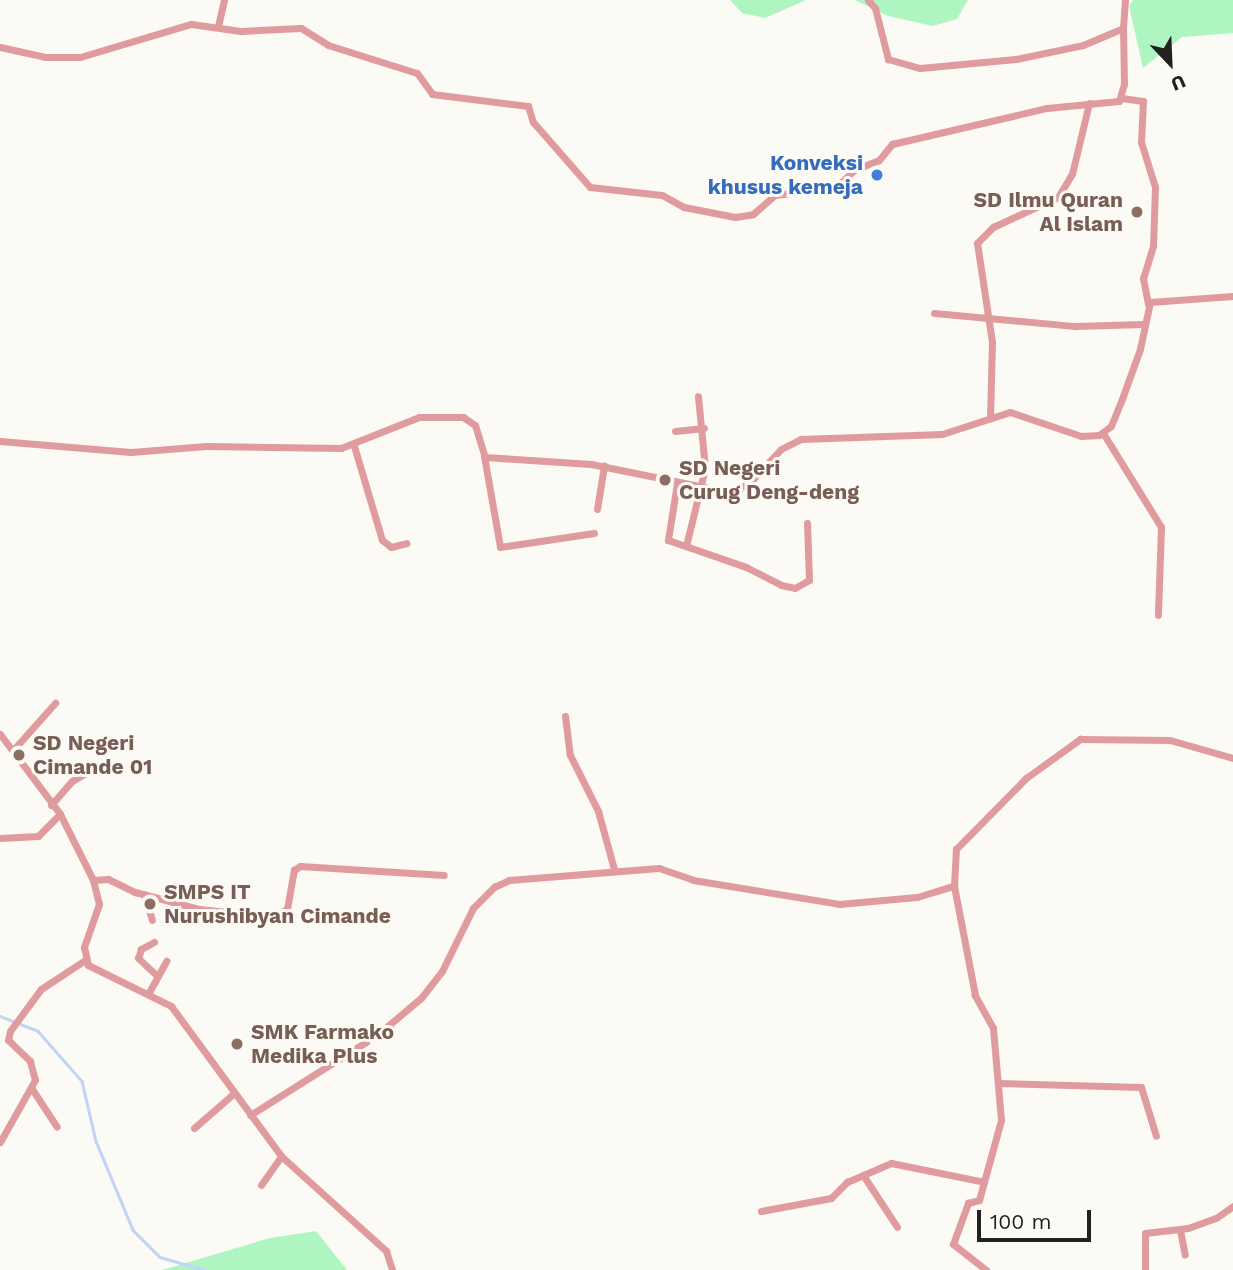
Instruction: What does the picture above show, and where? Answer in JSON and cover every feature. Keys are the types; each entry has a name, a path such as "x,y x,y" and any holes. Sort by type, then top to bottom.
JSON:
{"street":[{"path":"218,26 224,0"},
{"path":"868,0 875,8 888,59 914,67 1052,53 1123,28"},
{"path":"1122,98 1125,0"},
{"path":"0,47 45,57 80,57 191,24 246,31 301,28 328,45 416,73 432,94 528,106 533,122 590,187 662,195 684,207 731,217 753,214 775,195 836,187 854,170 879,160 892,144 1038,109 1122,98 1143,101 1141,142 1155,187 1153,246 1143,278 1148,304 1123,396 1103,433"},
{"path":"990,418 990,319 977,243 993,227 1058,197 1072,174 1089,103"},
{"path":"1148,304 1163,298 1233,296"},
{"path":"934,313 1075,326 1144,324"},
{"path":"686,547 705,468 704,428 698,396"},
{"path":"484,456 604,466 725,493 740,490 781,449 801,439 933,435 1015,412 1081,436 1103,433"},
{"path":"0,441 131,452 206,446 354,446 419,417 463,416 475,425 484,456 500,547 594,533"},
{"path":"675,431 704,428"},
{"path":"1103,433 1161,527 1158,615"},
{"path":"354,446 382,540 391,547 407,543"},
{"path":"597,509 604,466"},
{"path":"677,483 666,535 686,547 795,588 809,580 807,523"},
{"path":"13,749 55,703"},
{"path":"565,716 570,755 598,811 614,869"},
{"path":"0,734 60,814 93,880 99,904 87,935 85,960"},
{"path":"986,1270 953,1244 968,1203 978,1201 1001,1131 993,1028 975,995 954,886 954,854 964,838 1026,778 1080,739 1170,740 1233,758"},
{"path":"51,805 72,781 86,773"},
{"path":"0,838 38,836 60,814"},
{"path":"93,880 108,879 144,894 199,909 274,917 287,909 294,870 299,866 444,874"},
{"path":"250,1115 377,1035 421,998 442,971 472,909 499,884 614,869 671,869 693,880 839,904 917,897 954,886"},
{"path":"144,894 152,920"},
{"path":"154,942 141,949 138,958 157,976"},
{"path":"85,960 107,978 170,1006 190,1028 232,1094 281,1156 381,1246 392,1270"},
{"path":"0,1142 32,1088 34,1068 8,1041 16,1023 41,989 85,960"},
{"path":"148,994 166,961"},
{"path":"998,1083 1090,1089 1138,1086 1156,1136"},
{"path":"32,1088 57,1127"},
{"path":"194,1128 232,1094"},
{"path":"261,1185 281,1156"},
{"path":"761,1211 831,1198 863,1175 899,1163 984,1182"},
{"path":"863,1175 897,1227"},
{"path":"1145,1270 1144,1234 1180,1230 1216,1218 1233,1206"},
{"path":"1180,1230 1185,1255"}],"green space":[{"path":"730,0 806,0 765,18 742,13"},
{"path":"855,0 968,0 957,19 933,26 888,16"},
{"path":"1133,0 1233,0 1233,33 1182,37 1143,68 1129,6"},
{"path":"316,1231 347,1270 162,1270 270,1238"}],"waterway":[{"path":"0,1016 38,1031 82,1081 96,1141 133,1230 160,1257 205,1270"}],"place":[{"name":"Konveksi khusus kemeja","path":"877,175"},
{"name":"SD Ilmu Quran Al Islam","path":"1137,212"},
{"name":"SD Negeri Curug Deng-deng","path":"665,480"},
{"name":"SD Negeri Cimande 01","path":"19,755"},
{"name":"SMPS IT Nurushibyan Cimande","path":"150,904"},
{"name":"SMK Farmako Medika Plus","path":"237,1044"}]}
